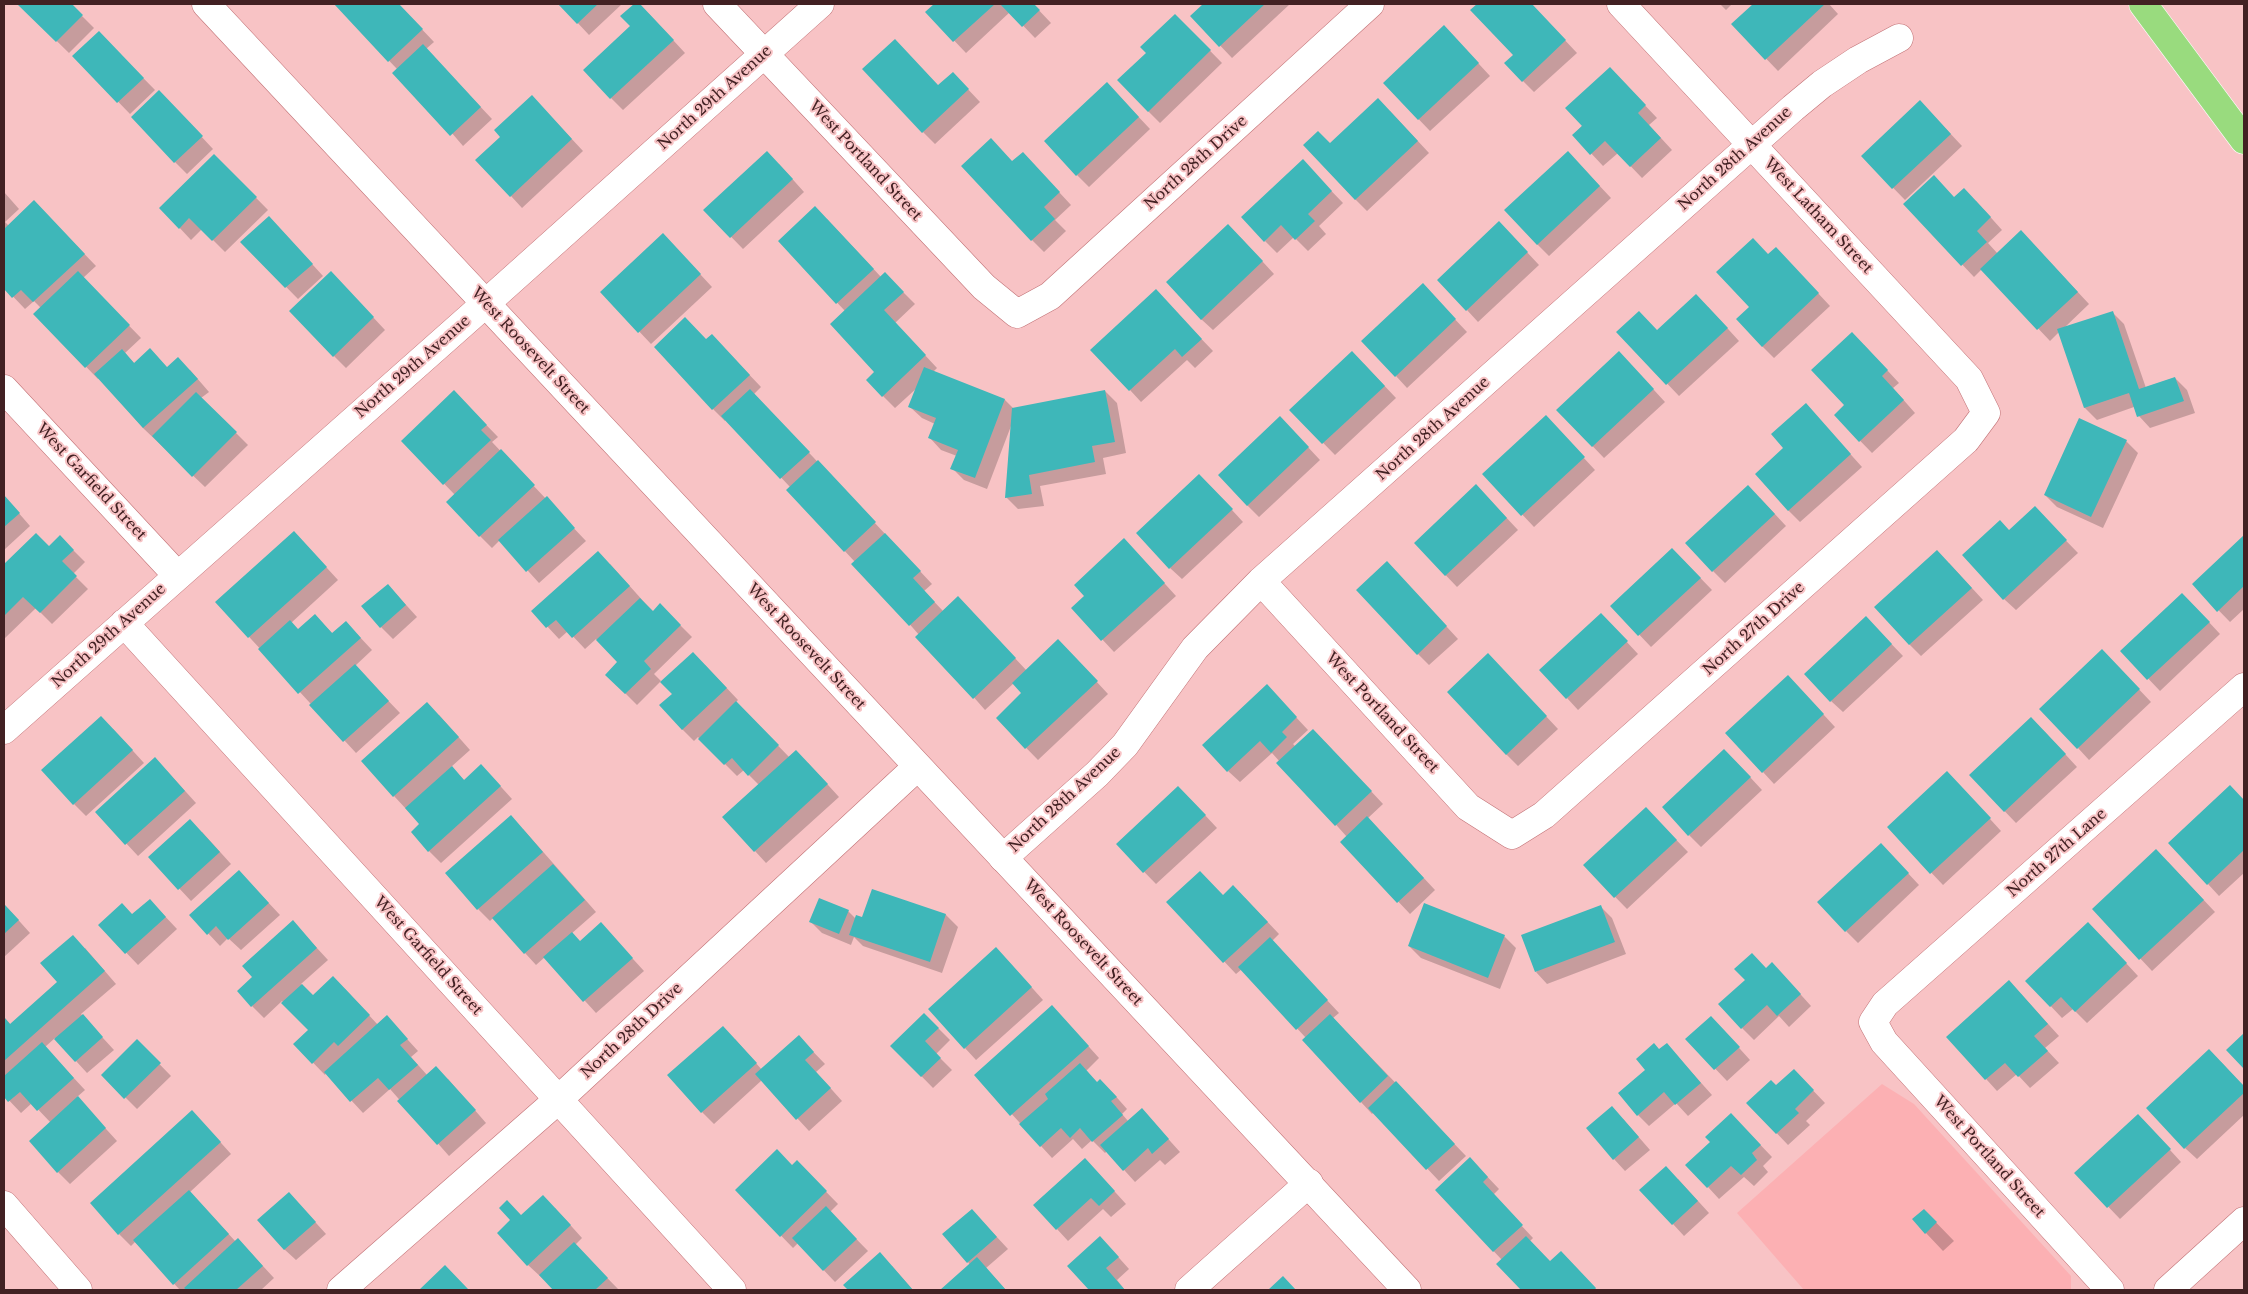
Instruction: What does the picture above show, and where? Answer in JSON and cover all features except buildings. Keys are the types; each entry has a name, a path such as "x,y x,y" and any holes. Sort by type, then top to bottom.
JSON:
{"highway":[{"path":"2143,4 2244,140"}],"street":[{"name":"West Roosevelt Street","path":"206,4 1407,1290"},
{"name":"West Portland Street","path":"717,4 984,288 1017,314"},
{"name":"North 29th Avenue","path":"4,730 820,4"},
{"name":"North 28th Drive","path":"1017,314 1050,296 1370,4"},
{"name":"West Latham Street","path":"1621,4 1969,379 1986,413"},
{"name":"North 28th Avenue","path":"1003,858 1097,774 1125,745 1195,648 1261,582 1822,84 1858,60 1899,38"},
{"name":"West Garfield Street","path":"4,389 177,575"},
{"name":"North 27th Drive","path":"1512,834 1544,815 1966,440 1986,413"},
{"name":"West Portland Street","path":"1261,582 1468,807 1512,834"},
{"name":"West Garfield Street","path":"124,623 732,1290"},
{"name":"North 27th Lane","path":"1873,1022 1886,1004 2244,687"},
{"name":"North 28th Drive","path":"341,1290 559,1099 917,767"},
{"name":"West Portland Street","path":"1873,1022 1884,1042 2110,1290"},
{"path":"1189,1290 1308,1183"},
{"path":"4,1205 78,1290"},
{"path":"2168,1290 2244,1221"}],"shaded area":[{"path":"1882,1084 1914,1104 2071,1276 2071,1290 1804,1290 1737,1213"}]}
